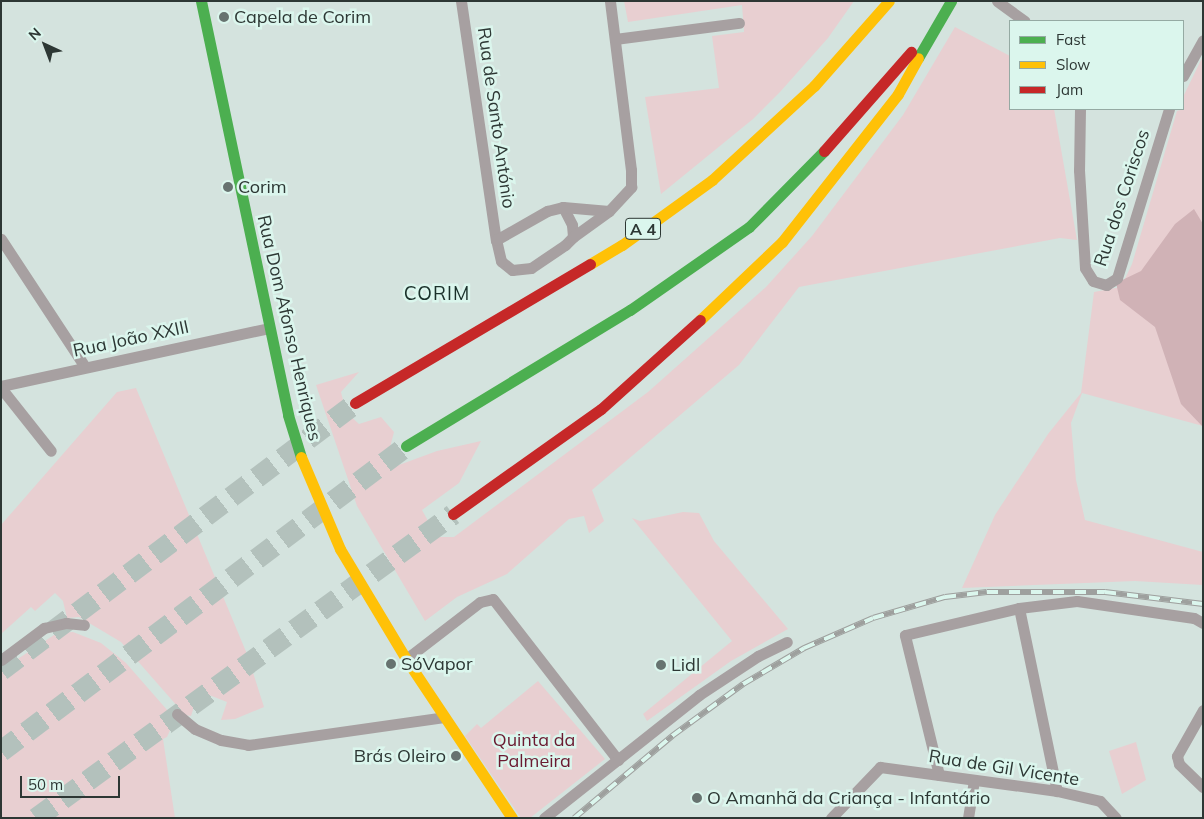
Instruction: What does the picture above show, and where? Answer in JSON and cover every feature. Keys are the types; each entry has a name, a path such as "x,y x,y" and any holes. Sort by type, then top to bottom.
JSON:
{"main road":[{"name":"Rua Dom Afonso Henriques","path":"201,1 288,415 308,475 340,549 406,659 512,818"},
{"name":"A 4","path":"355,403 622,245 712,180 814,86 889,1"},
{"path":"406,446 630,310 749,227 839,136 949,5"},
{"path":"452,514 601,409 641,376 782,242 843,168 898,94 949,5"}],"street":[{"name":"Rua de Santo António","path":"461,1 496,240 501,261 512,270 531,268 573,237"},
{"path":"573,237 609,211 630,187 632,170 610,1"},
{"path":"999,2 1024,20"},
{"path":"615,40 739,23"},
{"path":"1184,74 1203,40"},
{"name":"Rua dos Coriscos","path":"1080,110 1079,170 1085,268 1093,281 1106,285 1117,278 1169,110"},
{"name":"Rua de Santo António","path":"496,240 547,211 563,207"},
{"path":"563,207 609,211"},
{"path":"563,207 572,225 573,237"},
{"path":"1,239 85,367"},
{"name":"Rua João XXIII","path":"1,387 269,328"},
{"path":"1,387 51,451"},
{"path":"406,659 480,602 493,599 618,760"},
{"path":"939,775 905,635 1019,608 1076,601 1194,618 1203,623"},
{"path":"1019,608 1057,791"},
{"path":"1,660 44,628 66,623 84,625"},
{"path":"544,818 731,672 787,642"},
{"path":"1203,710 1177,756 1179,764 1203,787"},
{"path":"177,714 195,729 221,740 248,745 444,717"},
{"name":"Rua de Gil Vicente","path":"831,818 880,767 1057,791 1100,801 1116,818"},
{"path":"968,818 974,781"}],"green space":[{"path":"624,1 854,1 828,38 753,119 661,194 645,97 719,88 712,36 744,32 742,5 628,22"},
{"path":"955,27 1009,55 1009,110 1054,110 1077,240 1060,238 799,287 739,365 592,490 604,521 589,533 584,516 569,519 507,574 457,597 425,621 357,506 316,385 359,372 341,392 346,412 359,424 381,417 394,432 388,455 399,465 437,451 481,441 459,483 422,510 437,537 454,537 648,392 766,287 812,236 903,115"},
{"path":"1203,56 1203,426 1082,393 1071,423 1076,480 1085,520 1203,552 1203,585 1135,581 962,588 995,515 1048,434 1081,393 1094,292 1121,287 1132,264 1177,111 1184,110 1184,95"},
{"path":"136,388 247,654 264,707 235,719 221,720 227,702 199,691 191,716 185,715 121,642 79,617 67,618 63,601 55,593 35,611 31,607 1,634 1,525 117,392"},
{"path":"683,512 699,513 714,541 788,629 731,661 647,721 643,714 732,641 632,518 640,521"},
{"path":"73,632 101,643 126,663 175,719 167,737 163,739 175,818 1,818 1,670 57,633"},
{"name":"Quinta da Palmeira","path":"538,681 605,759 530,818 521,818 465,736 477,724 481,728"},
{"path":"1136,742 1146,780 1122,794 1109,751"}],"shaded area":[{"path":"1194,209 1203,224 1203,427 1181,404 1155,327 1120,300 1116,283 1141,271 1175,224"}],"tunnel":[{"path":"1,670 355,403"},
{"path":"1,751 406,446"},
{"path":"36,818 453,514"}],"railway":[{"path":"574,818 672,736 743,684 804,648 873,618 945,597 987,592 1105,592 1203,604"}],"traffic: fast":[{"path":"201,1 288,415 301,457"},
{"path":"918,58 951,1"},
{"path":"406,446 630,310 749,227 824,151"}],"traffic: slow":[{"path":"590,264 622,245 712,180 814,86 889,1"},
{"path":"700,320 782,242 898,94 918,58"},
{"path":"301,457 340,549 406,659 512,818"}],"traffic: jam":[{"path":"824,151 911,52"},
{"path":"355,403 590,264"},
{"path":"453,514 601,409 700,320"}],"place":[{"name":"Capela de Corim","path":"224,17"},
{"name":"Corim","path":"228,187"},
{"name":"SóVapor","path":"391,664"},
{"name":"Lidl","path":"661,665"},
{"name":"Brás Oleiro","path":"456,756"},
{"name":"O Amanhã da Criança - Infantário","path":"697,798"}],"district":[{"name":"CORIM","path":"437,294"}]}
